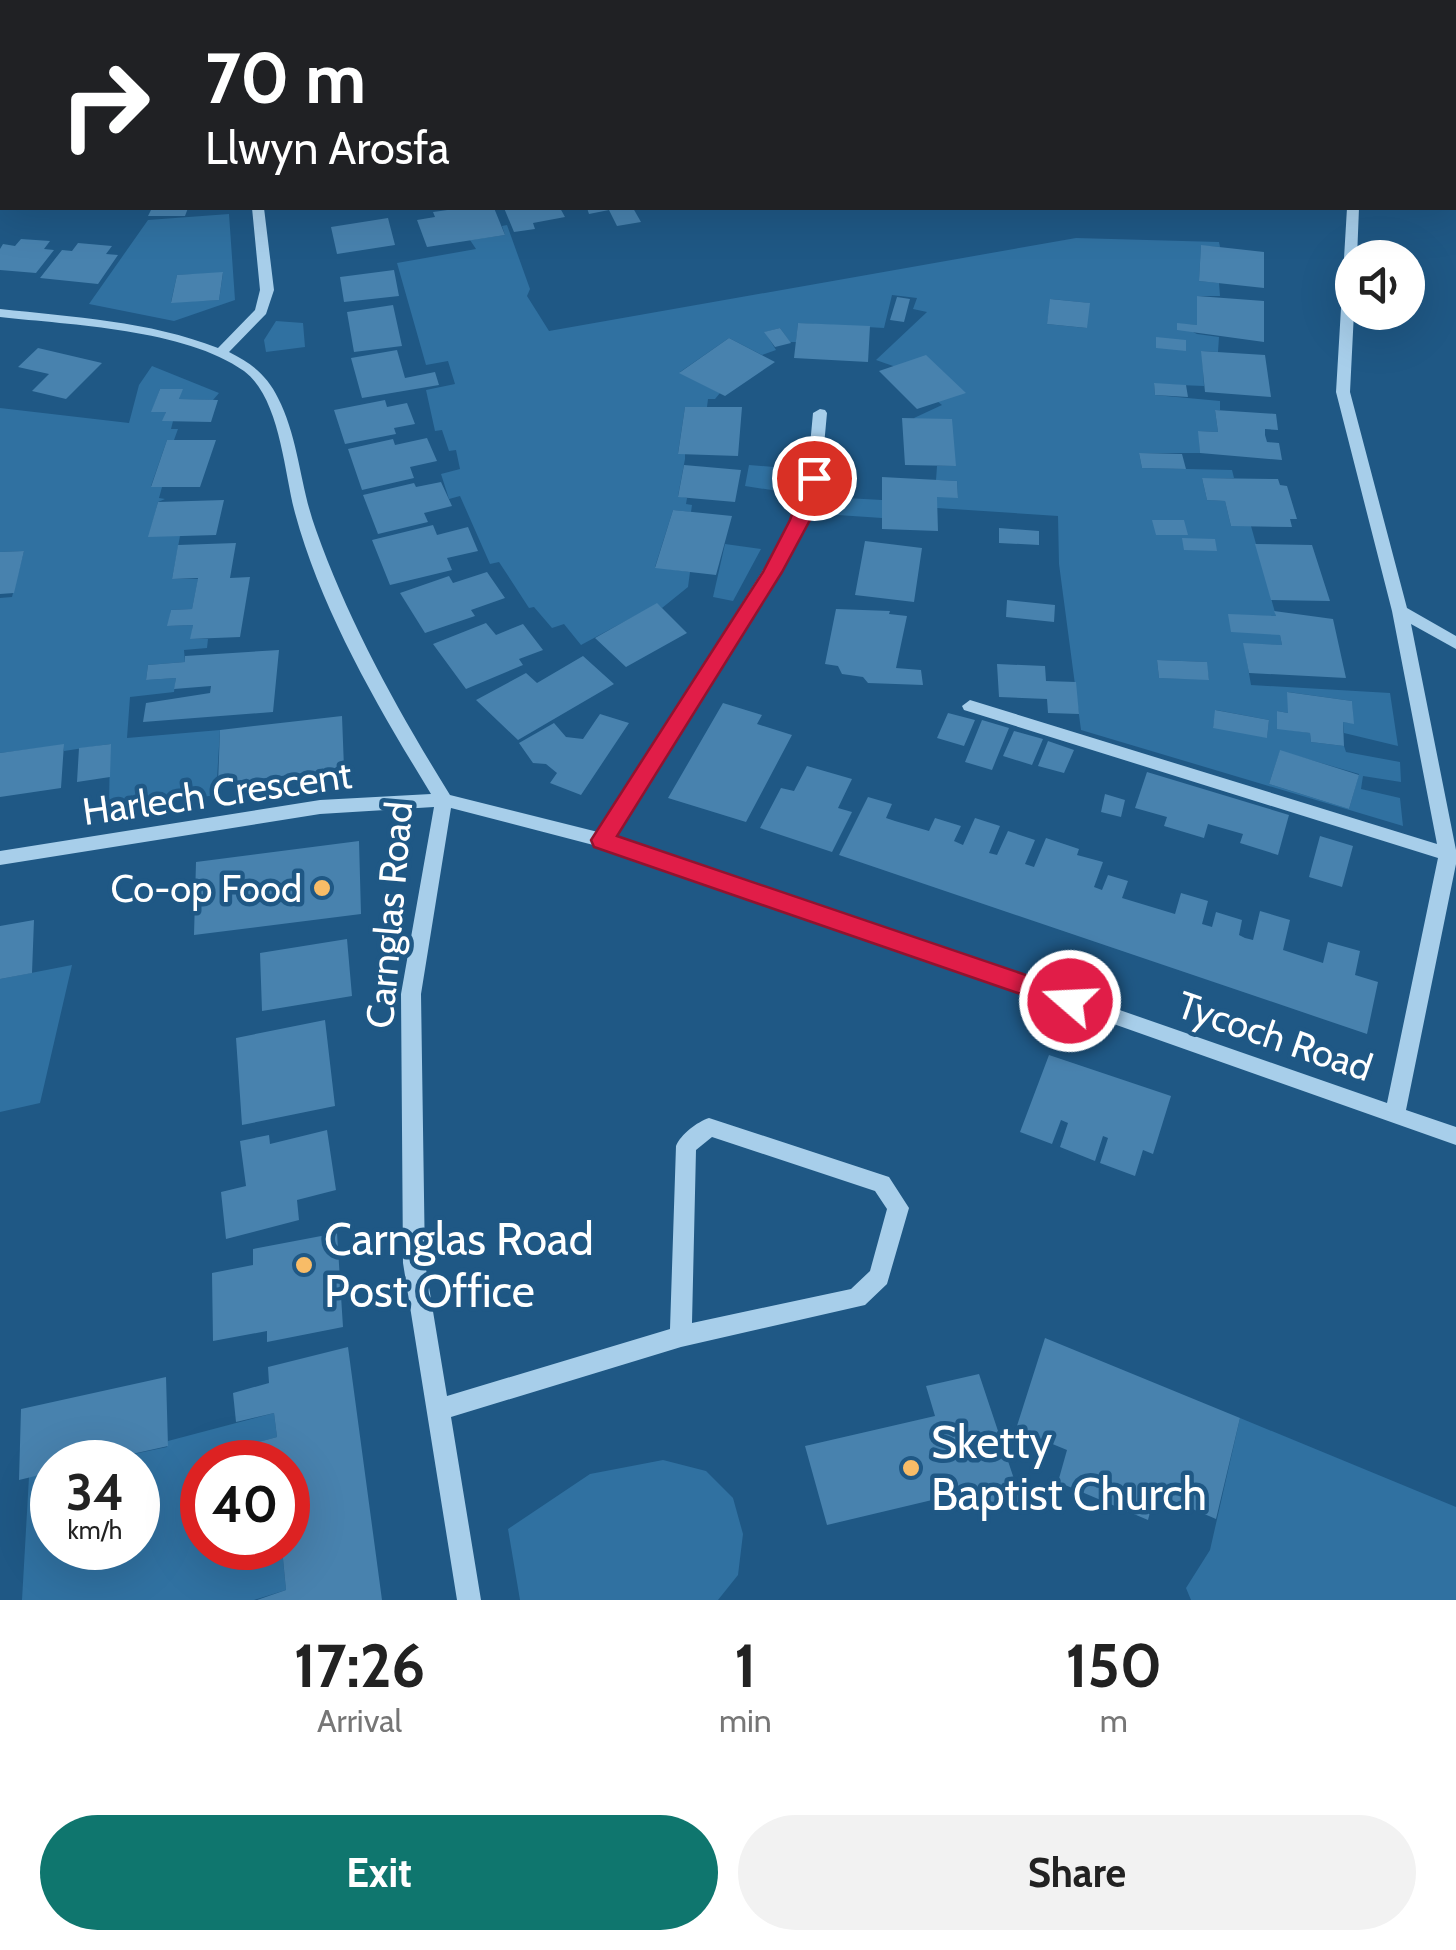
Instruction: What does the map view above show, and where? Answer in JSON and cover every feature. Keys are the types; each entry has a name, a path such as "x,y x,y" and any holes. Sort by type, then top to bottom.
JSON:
{"street":[{"path":"220,354 261,311 267,290 258,210"},
{"path":"1353,210 1343,392 1400,611 1452,856 1396,1115"},
{"name":"Carnglas Road","path":"0,314 96,324 220,354 251,370 265,384 307,526 351,629 411,747 444,800 411,994 414,1263 470,1600"},
{"path":"602,840 790,540 814,478 820,413"},
{"path":"1400,611 1456,643"},
{"path":"970,706 1452,856"},
{"name":"Tycoch Road","path":"444,800 602,840 783,900 1456,1136"},
{"name":"Harlech Crescent","path":"0,858 320,807 444,800"},
{"path":"438,1410 681,1336 857,1298 879,1277 898,1208 882,1184 709,1128 686,1146 681,1336"}],"shaded area":[{"path":"229,214 235,300 174,321 89,304 148,220","holes":["223,273 219,300 171,302 177,275"]},
{"path":"507,225 530,289 527,296 549,331 1076,238 1219,242 1220,247 1201,246 1199,281 1219,283 1220,296 1197,296 1197,325 1177,324 1197,334 1219,337 1218,352 1202,351 1204,386 1154,384 1155,395 1220,401 1220,410 1215,410 1218,432 1199,431 1200,453 1139,453 1142,468 1232,470 1234,478 1202,478 1207,500 1225,501 1231,526 1251,526 1276,616 1229,615 1280,635 1282,645 1244,644 1251,685 1390,693 1398,746 1344,733 1343,722 1353,723 1352,701 1288,692 1288,713 1277,711 1277,728 1310,733 1311,742 1344,746 1346,752 1400,762 1401,782 1363,776 1361,789 1400,798 1403,826 1081,730 1059,564 1058,516 937,508 937,497 958,497 957,481 936,480 937,466 956,466 914,418 942,405 893,366 876,360 927,312 913,309 917,298 892,295 884,328 798,323 796,342 790,342 780,328 765,332 776,350 762,355 729,338 680,372 720,393 715,399 708,399 707,407 685,407 678,453 685,454 685,459 678,496 687,498 691,512 673,510 655,567 690,572 688,587 662,608 657,604 581,645 564,624 552,628 534,607 529,608 499,562 490,564 460,496 449,499 441,474 460,469 456,450 449,451 442,430 435,431 426,390 455,384 448,361 426,365 397,263 476,249 470,240 505,235 502,226","holes":["1051,299 1089,303 1086,328 1047,324","1157,660 1206,662 1209,679 1159,678","1216,710 1269,720 1267,737 1213,727","1280,751 1359,774 1349,809 1269,784"]},
{"path":"276,321 303,323 305,347 266,352 264,340"},
{"path":"152,366 219,393 213,400 179,399 182,389 160,389 152,411 166,412 163,421 173,421 171,429 178,429 174,440 167,440 151,486 162,487 159,498 165,499 158,502 149,536 180,536 172,579 198,579 192,609 171,610 168,626 193,625 191,639 208,639 207,648 184,650 185,662 148,665 146,680 176,678 174,692 130,697 127,738 220,730 216,795 109,810 110,744 64,751 63,745 0,753 0,598 12,597 24,551 0,552 0,408 129,423 139,385"},
{"path":"749,465 798,469 791,493 745,486"},
{"path":"828,497 882,500 882,518 823,514"},
{"path":"725,544 761,549 733,601 713,597"},
{"path":"72,965 40,1103 0,1112 0,979"},
{"path":"274,1413 277,1437 180,1440 180,1570 284,1570 286,1590 254,1600 22,1600 29,1477 30,1570 160,1570 160,1448 167,1447 168,1441"},
{"path":"1240,1418 1456,1507 1456,1600 1191,1600 1186,1588 1210,1550"},
{"path":"663,1460 706,1471 733,1498 743,1534 738,1575 718,1600 520,1600 508,1529 590,1474"}],"building":[{"path":"151,210 187,210 185,216 148,216"},
{"path":"495,210 505,235 427,247 417,220 435,217 433,212"},
{"path":"505,210 561,210 565,217 533,223 535,229 514,232"},
{"path":"609,210 634,210 641,222 617,226"},
{"path":"388,218 395,245 337,254 331,227"},
{"path":"21,239 50,241 44,249 54,250 36,273 0,270 3,244 15,246"},
{"path":"78,243 112,246 106,254 118,255 98,284 40,278 62,250 72,251"},
{"path":"1201,245 1264,252 1264,288 1199,281"},
{"path":"394,270 399,296 344,302 340,277"},
{"path":"223,272 219,300 171,303 177,275"},
{"path":"1197,296 1264,301 1264,342 1177,330 1177,323 1197,325"},
{"path":"897,297 910,299 904,322 890,320"},
{"path":"1050,299 1090,303 1087,328 1047,324"},
{"path":"393,305 402,346 354,352 347,312"},
{"path":"798,323 870,326 868,362 794,358"},
{"path":"780,328 791,343 775,347 764,332"},
{"path":"1156,337 1186,340 1186,351 1156,348"},
{"path":"729,338 775,362 725,396 679,373"},
{"path":"38,348 102,363 66,399 32,391 49,374 18,367"},
{"path":"397,350 405,378 435,372 439,385 362,398 351,358"},
{"path":"1201,351 1265,355 1271,397 1205,392"},
{"path":"926,355 966,393 917,409 879,371"},
{"path":"1154,383 1186,385 1188,397 1155,395"},
{"path":"160,389 183,389 179,399 218,400 211,422 162,421 166,412 151,412"},
{"path":"385,400 387,407 407,403 415,424 394,428 396,434 345,444 334,410"},
{"path":"685,407 742,407 738,456 678,454"},
{"path":"1215,410 1276,414 1278,430 1265,429 1265,435 1267,442 1279,443 1282,460 1200,453 1198,431 1218,432"},
{"path":"902,418 952,419 956,466 905,465"},
{"path":"427,438 437,461 410,467 414,478 362,490 348,449 393,439 395,445"},
{"path":"167,440 216,440 200,487 151,487"},
{"path":"1139,453 1182,454 1186,469 1142,468"},
{"path":"684,465 741,470 735,502 678,497"},
{"path":"882,477 957,481 958,498 937,497 938,531 882,529"},
{"path":"1202,478 1278,479 1280,485 1287,486 1297,519 1290,519 1292,527 1231,526 1225,501 1207,500"},
{"path":"441,482 452,506 424,513 428,522 378,534 363,495 414,483 416,487"},
{"path":"224,500 216,535 148,537 158,502"},
{"path":"673,510 732,516 716,575 655,568"},
{"path":"1152,520 1184,520 1188,535 1156,535"},
{"path":"433,525 437,535 468,527 478,551 447,558 452,570 390,585 372,540"},
{"path":"999,528 1039,531 1039,545 999,543"},
{"path":"1182,538 1215,539 1217,551 1184,550"},
{"path":"865,541 922,548 914,602 855,595"},
{"path":"236,543 230,578 250,577 240,637 190,639 193,625 167,626 171,610 192,609 198,578 172,579 178,545"},
{"path":"1255,544 1312,545 1330,601 1271,600"},
{"path":"24,551 14,593 0,594 0,552"},
{"path":"487,572 505,598 471,610 475,616 425,633 400,593 449,576 453,583"},
{"path":"1007,600 1055,605 1054,622 1006,617"},
{"path":"657,603 687,633 626,667 595,638"},
{"path":"836,609 890,611 889,614 907,616 896,668 921,670 923,685 868,683 863,677 842,674 838,666 825,664"},
{"path":"1274,611 1333,619 1346,678 1249,673 1243,643 1282,645 1280,635 1231,632 1228,614 1276,616"},
{"path":"486,623 496,635 523,624 543,650 519,659 523,665 466,689 433,644"},
{"path":"279,650 273,712 143,722 146,703 210,693 211,686 174,689 176,678 146,680 148,665 185,662 185,656"},
{"path":"583,656 614,684 518,740 476,700 526,673 537,683"},
{"path":"1157,660 1207,662 1209,680 1159,678"},
{"path":"997,664 1045,666 1046,681 1076,682 1079,714 1048,713 1047,699 999,697"},
{"path":"1287,692 1352,701 1354,724 1343,722 1344,746 1311,742 1310,733 1277,729 1277,711 1288,713"},
{"path":"723,703 762,715 757,724 792,735 746,822 668,798"},
{"path":"1215,710 1269,720 1267,738 1213,728"},
{"path":"948,713 975,720 964,746 937,738"},
{"path":"600,714 629,723 581,795 550,783 557,773 546,764 533,763 519,743 554,723 566,737 583,739"},
{"path":"342,716 344,768 218,784 220,730"},
{"path":"982,720 1009,728 992,770 965,762"},
{"path":"1014,731 1043,739 1032,765 1003,756"},
{"path":"1048,741 1074,750 1064,773 1038,766"},
{"path":"64,744 61,788 0,797 0,753"},
{"path":"111,744 110,777 77,782 79,748"},
{"path":"1280,750 1359,775 1349,809 1269,784"},
{"path":"807,766 852,779 838,808 852,812 832,852 760,828 781,788 794,791"},
{"path":"1147,772 1289,815 1278,855 1240,843 1243,834 1208,824 1204,838 1164,826 1167,817 1135,808"},
{"path":"1105,794 1125,800 1121,817 1101,812"},
{"path":"868,797 892,804 886,818 895,821 929,831 935,818 961,826 954,841 963,845 975,818 1000,826 989,853 997,855 1008,831 1035,840 1025,864 1034,867 1046,838 1079,849 1077,855 1103,862 1094,887 1102,890 1108,875 1128,881 1122,898 1175,914 1181,893 1208,901 1202,924 1212,927 1216,912 1242,920 1239,935 1245,938 1253,940 1260,911 1290,920 1283,950 1323,963 1328,942 1360,951 1355,975 1378,982 1367,1034 839,855"},
{"path":"1320,836 1353,846 1342,887 1309,877"},
{"path":"359,841 361,914 194,935 196,862"},
{"path":"34,920 32,973 0,979 0,926"},
{"path":"347,939 352,996 262,1011 260,953"},
{"path":"325,1020 335,1106 242,1125 236,1038"},
{"path":"1049,1055 1171,1096 1153,1154 1143,1150 1135,1176 1100,1163 1108,1138 1103,1136 1095,1161 1060,1147 1068,1123 1061,1120 1052,1144 1020,1132"},
{"path":"327,1130 336,1190 297,1200 299,1220 226,1239 221,1192 246,1186 240,1141 269,1135 270,1144"},
{"path":"337,1233 343,1327 267,1342 267,1331 213,1341 212,1273 253,1265 253,1249"},
{"path":"1045,1338 1240,1418 1216,1519 1155,1493 1148,1520 1058,1482 1067,1450 1016,1429"},
{"path":"348,1347 382,1600 257,1600 286,1590 284,1570 310,1570 310,1440 266,1440 277,1437 274,1413 236,1422 233,1393 269,1383 268,1367"},
{"name":"Sketty Baptist Church","path":"979,1374 1022,1503 978,1514 970,1491 827,1525 805,1446 935,1416 926,1386"},
{"path":"166,1377 168,1446 160,1448 160,1440 30,1440 30,1477 19,1480 21,1409"}],"place":[{"name":"Co-op Food","path":"322,888"},
{"name":"Carnglas Road Post Office","path":"304,1265"},
{"name":"Sketty Baptist Church","path":"911,1468"}],"route":[{"path":"814,478 800,520 772,572 602,840 1070,1001"}]}
